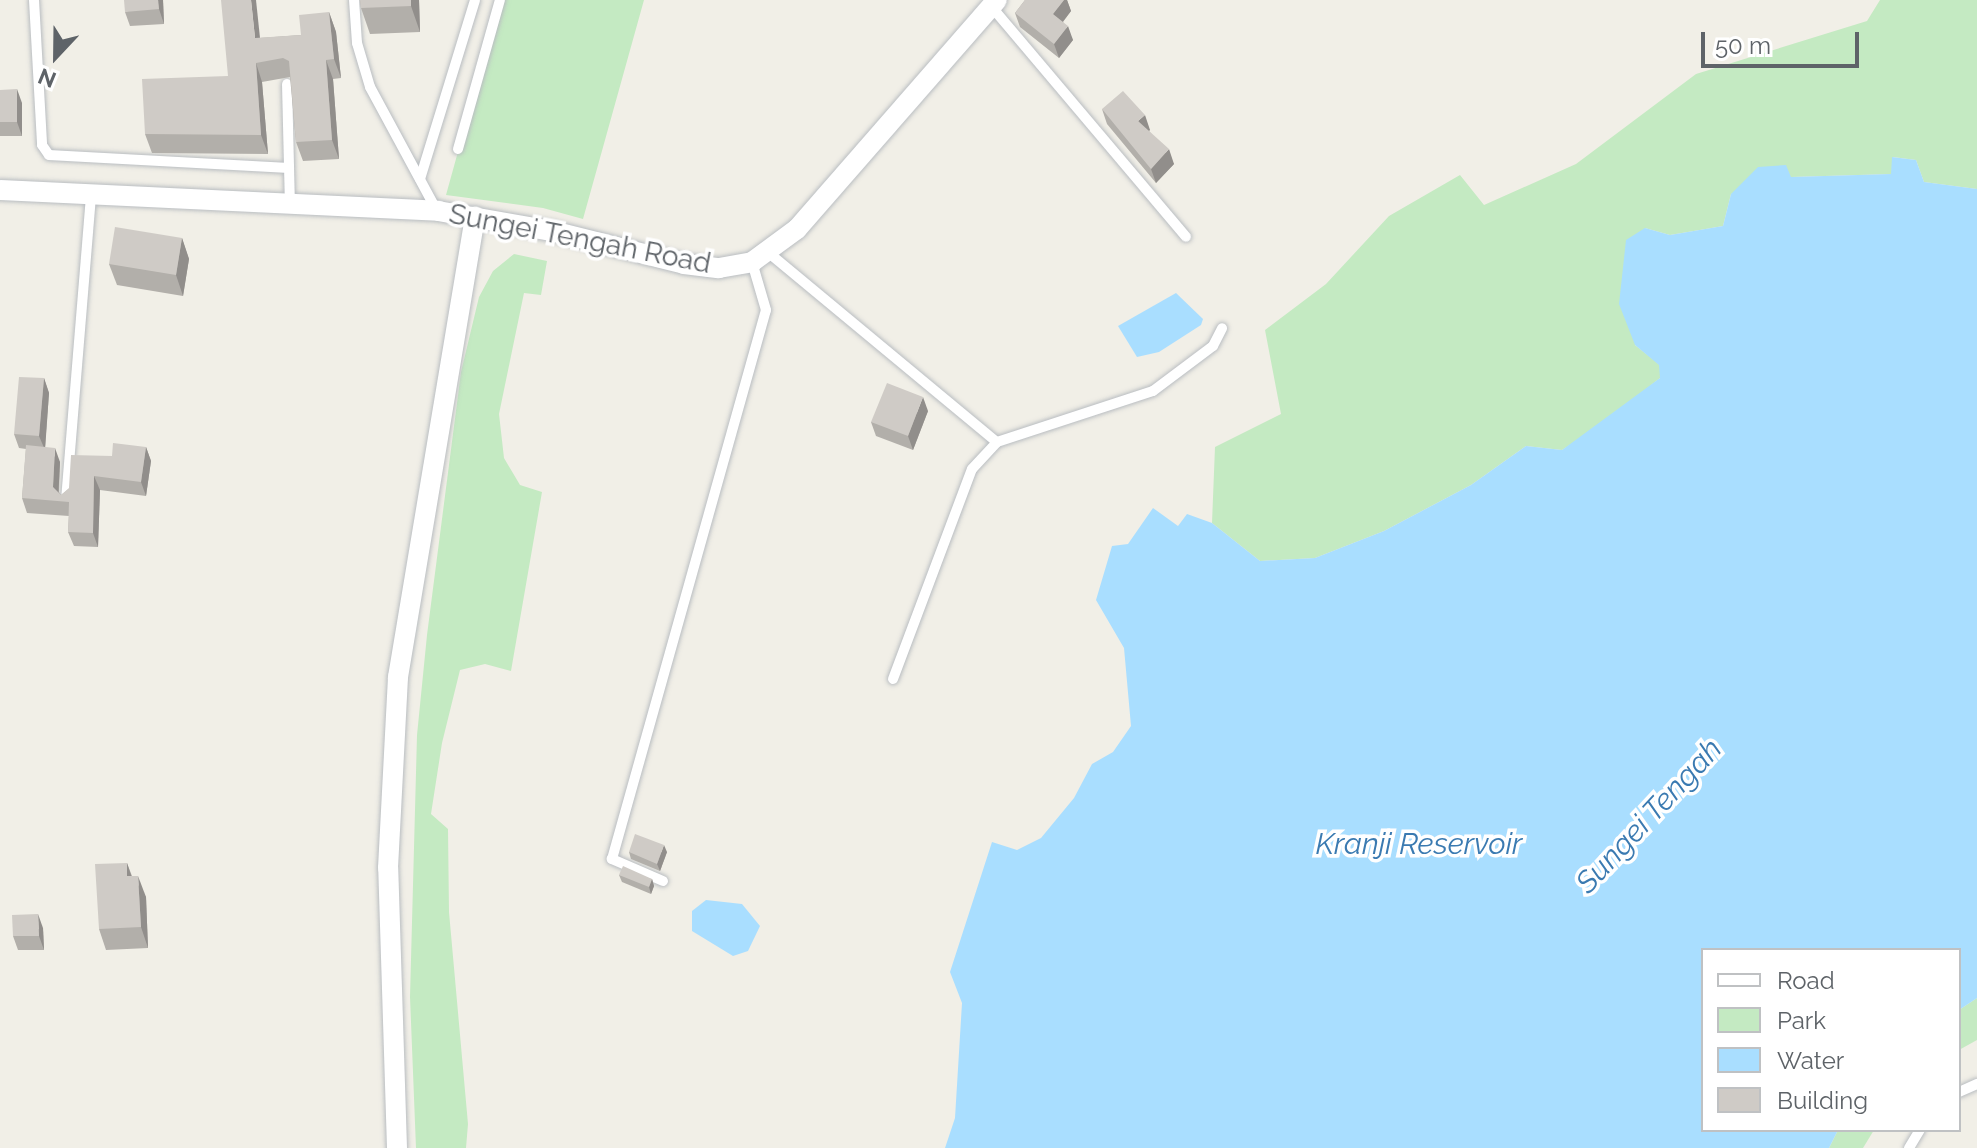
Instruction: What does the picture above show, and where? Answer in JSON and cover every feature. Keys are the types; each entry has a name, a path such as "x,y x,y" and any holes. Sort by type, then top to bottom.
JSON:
{"street":[{"path":"760,258 797,229 994,3"},
{"name":"Sungei Tengah Road","path":"0,190 438,211 475,216 684,264 719,268 760,258"},
{"path":"397,1148 388,868 398,677 475,216"}],"lane":[{"path":"34,0 42,145 49,155 289,168"},
{"path":"354,0 360,62 438,211"},
{"path":"420,179 475,0"},
{"path":"458,149 500,0"},
{"path":"994,3 1186,237"},
{"path":"287,84 290,205"},
{"path":"66,501 91,195"},
{"path":"760,258 997,442"},
{"path":"663,881 612,859 766,310 760,258"},
{"path":"893,679 961,494 972,469 997,442 1153,391 1213,346 1222,328"}],"green space":[{"path":"500,0 644,0 583,219 543,208 446,195"},
{"path":"1880,0 1977,0 1977,189 1924,182 1916,160 1893,157 1892,174 1791,177 1731,194 1723,226 1670,235 1645,228 1635,345 1660,365 1660,378 1600,426 1562,450 1526,446 1471,485 1384,531 1315,558 1260,561 1212,523 1215,447 1281,414 1265,330 1326,284 1389,216 1460,175 1484,205 1576,164 1696,74 1867,21"},
{"path":"514,254 547,261 541,295 524,293 499,414 504,458 520,485 542,492 511,671 485,664 460,670 442,743 431,814 448,829 449,912 468,1124 466,1148 416,1148 410,997 417,735 427,635 461,372 479,297 493,271"},
{"path":"1977,998 1977,1040 1961,1049 1961,1009"},
{"path":"1837,1132 1873,1132 1863,1148 1829,1148"}],"water":[{"name":"Kranji Reservoir","path":"1892,157 1916,160 1924,182 1977,189 1977,998 1961,1009 1961,948 1701,948 1701,1132 1837,1132 1829,1148 945,1148 955,1118 962,1003 950,972 992,842 1017,850 1041,838 1074,798 1092,764 1113,752 1131,726 1124,648 1096,600 1112,546 1128,544 1153,508 1178,526 1187,514 1212,523 1260,561 1315,558 1384,531 1471,485 1526,446 1562,450 1660,378 1659,365 1635,345 1619,304 1626,240 1645,228 1670,235 1723,226 1731,194 1758,167 1786,165 1791,177 1891,174"},
{"path":"1176,293 1203,319 1201,325 1159,352 1137,357 1118,326"},
{"path":"706,900 742,904 760,926 748,951 733,956 692,931 692,911"}],"building":[{"path":"124,0 158,0 159,9 125,12"},
{"path":"221,0 251,0 255,38 301,35 299,15 329,12 334,59 326,60 332,140 296,142 289,61 283,58 256,63 261,135 145,134 142,79 228,76"},
{"path":"360,0 411,0 411,6 361,8"},
{"path":"1025,0 1064,0 1053,14 1068,26 1054,44 1015,13"},
{"path":"17,89 17,122 0,122 0,90"},
{"path":"1123,91 1145,115 1138,121 1169,149 1151,169 1102,109"},
{"path":"115,227 182,238 176,275 109,264"},
{"path":"19,377 44,378 39,436 14,434"},
{"path":"887,383 923,397 908,436 871,422"},
{"path":"113,443 146,447 141,482 94,476 93,533 68,532 69,502 22,498 26,445 55,448 53,487 61,495 69,488 71,455 112,456"},
{"path":"635,834 664,845 657,864 629,852"},
{"path":"127,863 127,876 138,876 141,927 99,929 95,864"},
{"path":"623,866 652,879 649,887 619,875"},
{"path":"38,914 39,936 13,936 12,915"}],"water label":[{"name":"Sungei Tengah","path":"1649,816"}]}
